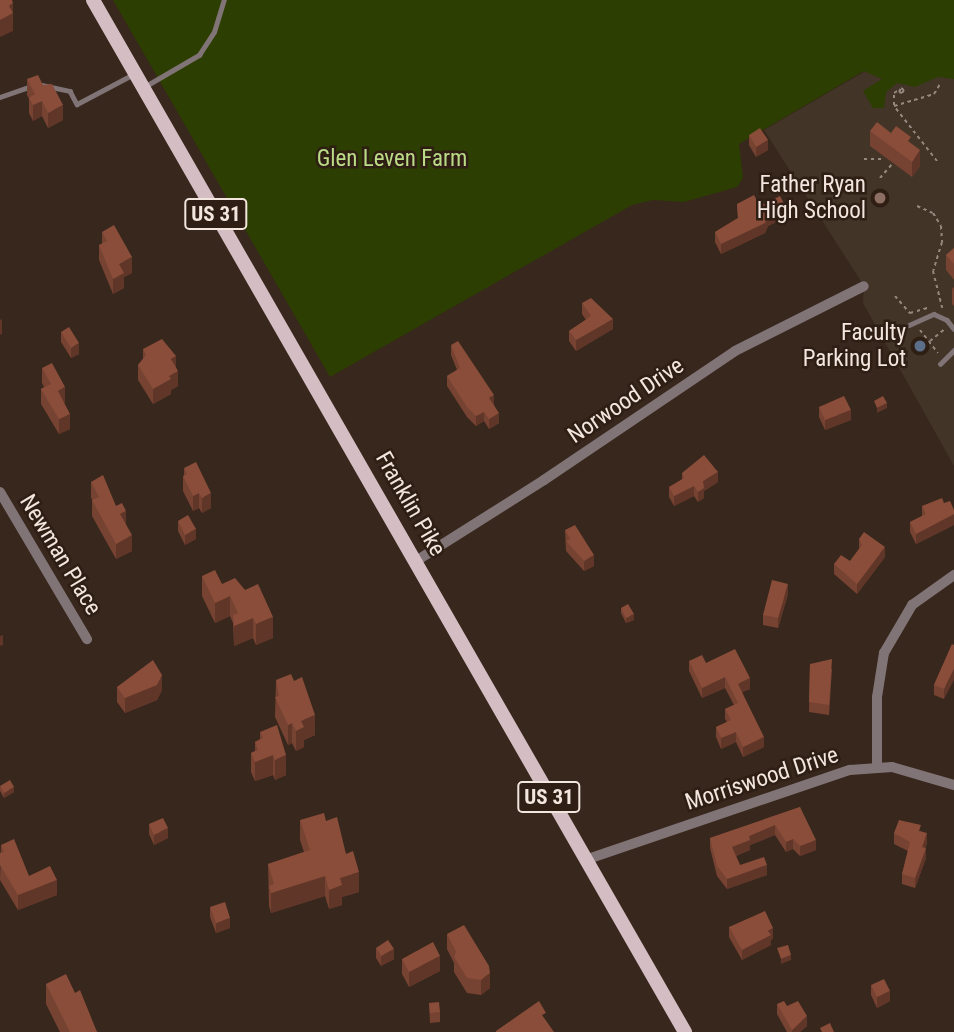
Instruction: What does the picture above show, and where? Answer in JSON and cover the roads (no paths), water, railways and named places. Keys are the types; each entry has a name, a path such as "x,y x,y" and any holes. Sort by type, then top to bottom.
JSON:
{"main road":[{"name":"Franklin Pike","path":"93,0 685,1032"}],"street":[{"name":"Norwood Drive","path":"416,561 737,349 864,286"},
{"name":"Newman Place","path":"0,492 87,639"},
{"path":"877,767 877,697 884,653 912,605 954,575"},
{"name":"Morriswood Drive","path":"585,860 839,773 877,767 954,785"}],"lane":[{"path":"144,88 199,55 214,32 224,0"},
{"path":"0,97 46,83 70,92 77,104 135,73"},
{"path":"909,325 934,314 953,326"},
{"path":"940,364 954,350"}],"place":[{"name":"Father Ryan High School","path":"880,198"},
{"name":"Faculty Parking Lot","path":"920,346"}],"park label":[{"name":"Glen Leven Farm","path":"392,159"}]}
